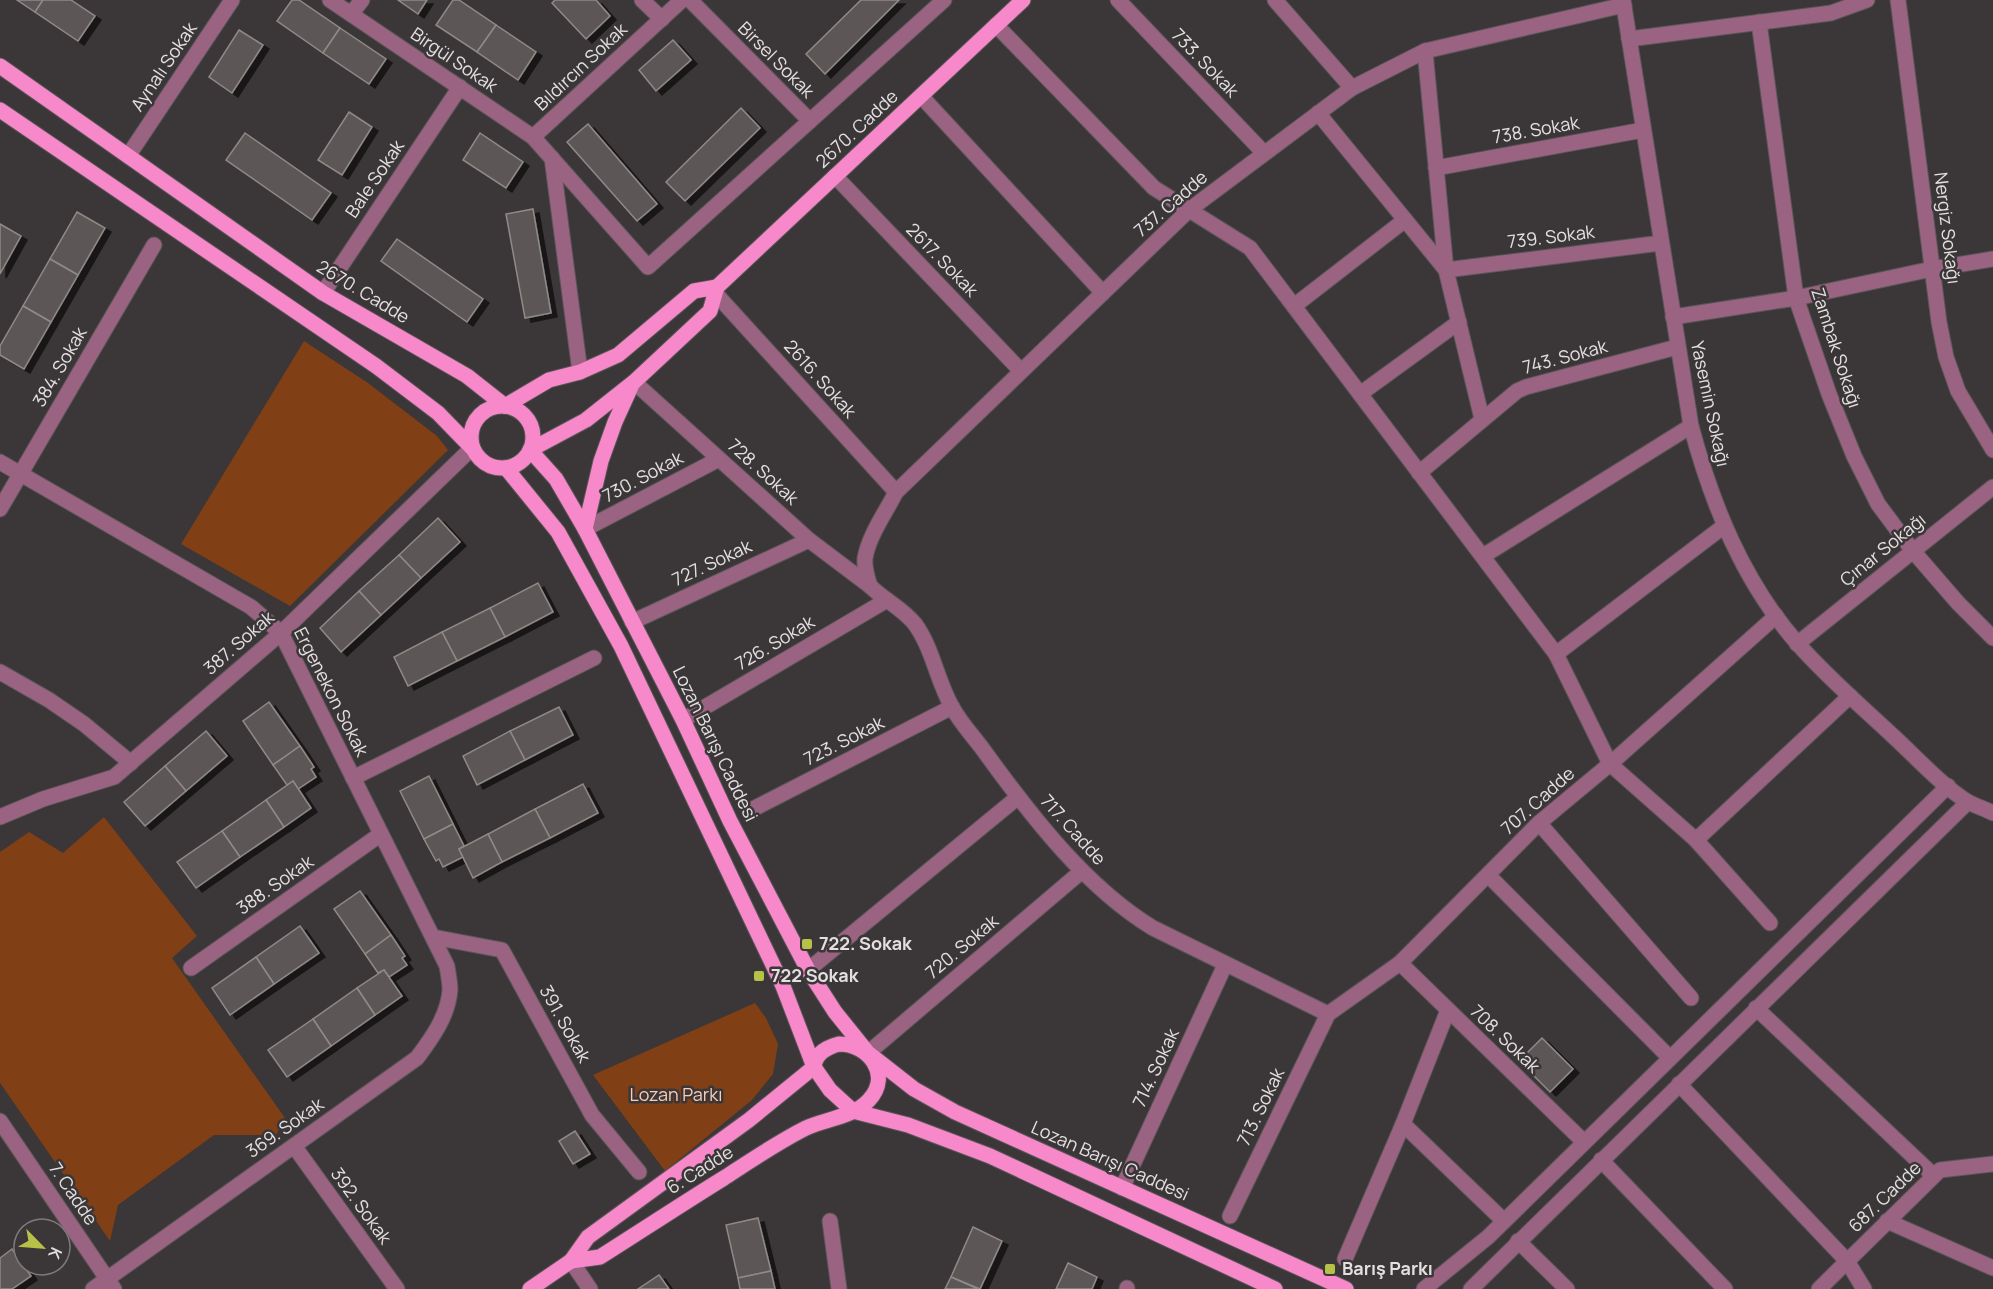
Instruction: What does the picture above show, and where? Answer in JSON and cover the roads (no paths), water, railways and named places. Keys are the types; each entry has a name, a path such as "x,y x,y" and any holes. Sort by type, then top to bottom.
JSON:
{"main road":[{"name":"2670. Cadde","path":"530,450 586,420 634,381 710,311 716,290 1023,0"},
{"name":"2670. Cadde","path":"0,66 323,293 467,376 505,406 549,380 580,372 618,355 694,291 716,290"},
{"path":"0,110 376,366 438,413 488,465 506,468 524,459 530,450 532,431 529,422 523,414 505,406 485,410 478,417 470,435 472,448"},
{"path":"585,529 601,461 615,422 634,381"},
{"name":"Lozan Barışı Caddesi","path":"530,450 556,479 585,529 683,720 730,821 808,970 835,1012 874,1062 878,1081 870,1100 853,1111"},
{"path":"506,468 558,532 621,646 783,986 814,1066 830,1089 853,1111 909,1125 990,1156 1275,1289"},
{"name":"Lozan Barışı Caddesi","path":"814,1066 814,1061 829,1047 839,1044 859,1047 914,1089 955,1112 1346,1289"},
{"name":"6. Cadde","path":"530,1289 570,1261 588,1237 749,1120 814,1066"},
{"name":"6. Cadde","path":"570,1261 600,1257 768,1150 807,1128 853,1111"}],"street":[{"name":"Aynalı Sokak","path":"128,156 232,0"},
{"name":"Birgül Sokak","path":"330,0 533,137 648,267 810,121"},
{"path":"351,14 362,0"},
{"path":"642,0 662,19"},
{"name":"Bıldırcın Sokak","path":"533,137 682,0"},
{"name":"Birsel Sokak","path":"690,0 810,121"},
{"path":"810,121 944,0"},
{"name":"733. Sokak","path":"1118,0 1264,153"},
{"path":"1275,0 1352,88"},
{"path":"1629,39 1831,13 1867,0"},
{"name":"Nergiz Sokağı","path":"1898,0 1939,322 1951,374 1958,391 1993,450"},
{"name":"737. Cadde","path":"870,586 866,575 865,558 871,540 896,492 1188,210 1352,88 1425,51 1624,2"},
{"name":"Yasemin Sokağı","path":"1624,2 1691,426 1704,476 1724,526 1748,574 1797,644 1948,786 1968,802 1993,813"},
{"name":"Zambak Sokağı","path":"1759,22 1796,298 1829,394 1854,456 1878,504 1913,551 1958,603 1993,638"},
{"path":"996,25 1154,188 1250,249 1556,654 1610,764 1696,840 1770,923"},
{"path":"1425,51 1446,270 1482,419"},
{"name":"Bale Sokak","path":"323,293 459,87"},
{"path":"921,96 1103,292"},
{"path":"1318,113 1446,270"},
{"name":"738. Sokak","path":"1436,168 1643,130"},
{"path":"552,158 580,372"},
{"name":"2617. Sokak","path":"835,176 1021,371"},
{"path":"1294,306 1405,220"},
{"name":"739. Sokak","path":"1446,270 1661,243"},
{"name":"384. Sokak","path":"0,509 154,245"},
{"path":"1673,317 1796,298 1932,269 1993,259"},
{"name":"2616. Sokak","path":"716,290 896,492"},
{"path":"1360,394 1459,322"},
{"name":"743. Sokak","path":"1419,472 1511,395 1526,387 1677,347"},
{"name":"728. Sokak","path":"634,381 809,540 870,586"},
{"path":"1483,556 1691,426"},
{"name":"387. Sokak","path":"0,817 43,799 114,777 281,633 472,448"},
{"name":"730. Sokak","path":"585,529 719,459"},
{"name":"Ergenekon Sokak","path":"0,462 250,607 281,633 447,966"},
{"name":"Çınar Sokağı","path":"1797,644 1993,487"},
{"path":"1556,654 1724,526"},
{"name":"727. Sokak","path":"632,622 809,540"},
{"name":"717. Cadde","path":"870,586 906,613 916,626 928,647 952,707 1018,797 1082,871 1133,916 1225,965 1328,1014"},
{"name":"726. Sokak","path":"683,720 886,600"},
{"name":"707. Cadde","path":"1328,1014 1400,963 1539,823 1610,764 1776,616"},
{"path":"353,778 594,658"},
{"path":"0,672 49,700 84,724 131,763"},
{"path":"1696,840 1850,696"},
{"name":"723. Sokak","path":"753,809 952,707"},
{"path":"1424,1289 1504,1221 1948,786"},
{"path":"808,970 1018,797"},
{"path":"1471,1289 1968,802"},
{"path":"1539,823 1691,998"},
{"name":"388. Sokak","path":"191,968 381,834"},
{"name":"720. Sokak","path":"867,1053 1082,871"},
{"path":"1488,875 1670,1058"},
{"name":"391. Sokak","path":"433,937 502,950 592,1115 639,1172"},
{"name":"708. Sokak","path":"1400,963 1584,1142"},
{"name":"714. Sokak","path":"1122,1188 1225,965"},
{"name":"369. Sokak","path":"93,1289 110,1284 294,1146 417,1058 445,1013 450,989 447,966"},
{"path":"1756,1008 1934,1175"},
{"path":"1345,1259 1448,1010"},
{"name":"713. Sokak","path":"1230,1216 1328,1014"},
{"path":"1679,1083 1847,1261 1864,1289"},
{"name":"7. Cadde","path":"0,1121 110,1284"},
{"path":"1402,1124 1504,1221"},
{"name":"392. Sokak","path":"294,1146 396,1289"},
{"path":"1601,1160 1725,1289"},
{"name":"687. Cadde","path":"1819,1289 1940,1170 1993,1164"},
{"path":"830,1221 839,1289"},
{"path":"1887,1221 1993,1268"},
{"path":"1518,1241 1568,1289"},
{"path":"570,1261 590,1289"}],"place":[{"name":"722. Sokak","path":"807,944"},
{"name":"722 Sokak","path":"759,976"},
{"name":"Barış Parkı","path":"1330,1269"}],"park label":[{"name":"Lozan Parkı","path":"676,1095"}]}
